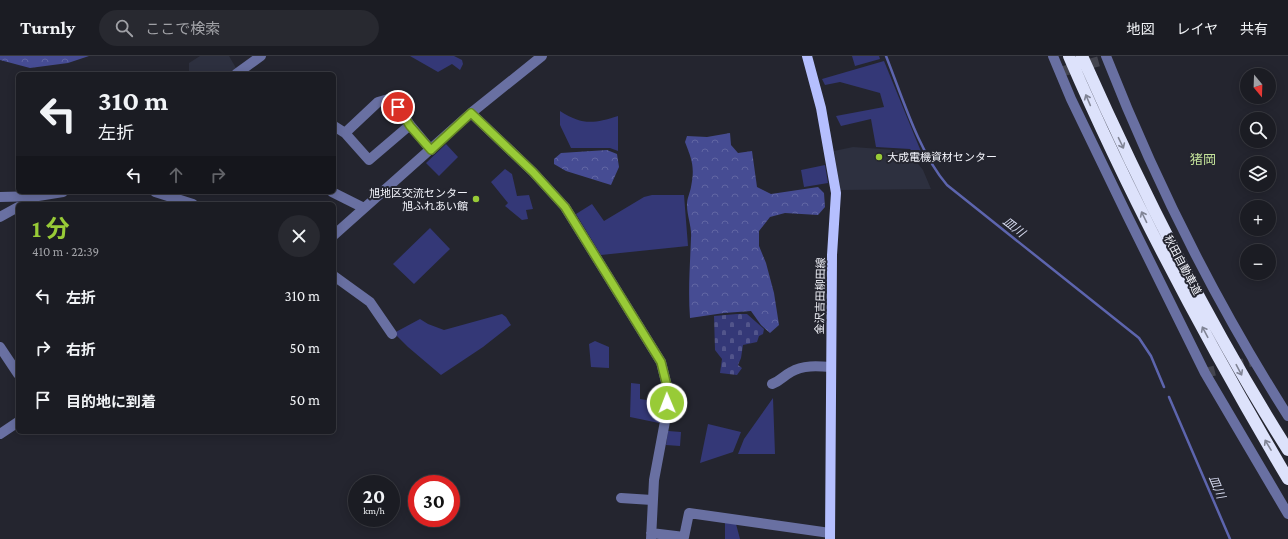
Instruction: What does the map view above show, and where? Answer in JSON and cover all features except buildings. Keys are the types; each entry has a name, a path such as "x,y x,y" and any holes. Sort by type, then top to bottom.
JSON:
{"highway":[{"name":"秋田自動車道","path":"1069,56 1103,134 1151,233 1239,396 1288,479"},
{"name":"秋田自動車道","path":"1082,56 1115,129 1164,228 1251,391 1288,450"}],"main road":[{"name":"金沢吉田柳田線","path":"808,56 821,108 836,193 832,255 830,536"}],"street":[{"path":"239,72 261,56"},
{"path":"336,232 431,150 471,113 542,56"},
{"path":"1053,56 1071,99 1126,215 1202,366 1288,514"},
{"path":"1106,56 1167,198 1253,361 1288,416"},
{"path":"345,133 378,102 392,98 410,126 431,150"},
{"path":"471,113 537,176 565,207 661,362 668,390 666,416 654,480 651,536 684,537 689,513 830,536"},
{"path":"336,127 345,133 369,160 410,126"},
{"path":"0,197 42,194"},
{"path":"28,202 42,194"},
{"path":"161,194 187,202"},
{"path":"336,194 364,208"},
{"path":"0,216 16,208"},
{"path":"336,277 370,302 392,334"},
{"path":"0,347 16,371"},
{"path":"772,384 782,380 785,376 800,368 814,366 831,367"},
{"path":"0,434 16,423"},
{"path":"621,498 652,500"}],"shaded area":[{"path":"200,56 229,56 236,68 231,72 189,72 189,63"},
{"path":"853,147 908,151 923,170 931,189 840,190 834,151"}],"green space":[{"path":"0,56 89,56 68,63 30,68 0,60"},
{"path":"410,56 454,56 462,60 463,64 460,70 452,64 438,72"},
{"path":"852,56 879,56 880,59 855,66"},
{"path":"884,61 920,149 922,155 919,159 910,149 876,147 871,119 841,126 836,116 884,107 880,93 840,82 825,85 822,79"},
{"path":"560,111 575,119 588,122 601,121 618,116 618,151 610,148 571,148 560,125"},
{"path":"730,133 731,145 738,153 752,151 757,187 771,194 818,187 824,193 825,207 818,215 785,213 770,217 759,231 759,246 766,263 774,293 779,325 770,333 761,325 751,311 690,318 689,288 691,234 687,200 691,189 693,169 685,142 687,136 707,137"},
{"path":"446,144 458,157 439,176 426,163"},
{"path":"607,150 617,154 619,167 611,185 566,171 554,164 554,159 561,153"},
{"path":"825,165 828,183 804,187 801,170"},
{"path":"505,169 512,174 517,196 529,195 533,209 526,210 528,219 522,220 505,206 508,203 491,182"},
{"path":"652,195 684,195 688,246 601,255 576,214 592,204 604,221 644,197"},
{"path":"430,228 450,249 414,284 393,264"},
{"path":"502,314 511,325 483,347 441,375 394,333 420,319 428,324 444,330"},
{"path":"747,314 764,329 763,334 759,336 757,342 743,345 741,358 738,365 742,368 737,375 720,373 722,359 715,350 714,316"},
{"path":"595,341 609,347 609,368 591,367 589,344"},
{"path":"631,383 640,384 640,399 660,402 662,411 659,423 630,417"},
{"path":"773,398 775,454 738,454 744,439"},
{"path":"708,424 741,432 733,452 700,463"},
{"path":"668,431 681,432 680,446 666,445"},
{"path":"725,522 736,524 740,539 725,539"}],"waterway":[{"name":"皿川","path":"886,56 920,141 937,172 947,185 1139,338 1151,356 1164,387"},
{"name":"皿川","path":"1169,397 1230,539"}],"tunnel":[{"path":"1060,72 1107,59"},
{"path":"1205,373 1253,361"}],"place":[{"name":"大成電機資材センター","path":"879,157"},
{"name":"旭地区交流センター 旭ふれあい館","path":"476,199"}],"district":[{"name":"猪岡","path":"1203,159"}],"route":[{"path":"398,107 410,126 431,150 471,113 545,184 565,207 661,362 668,390 667,403"}]}
